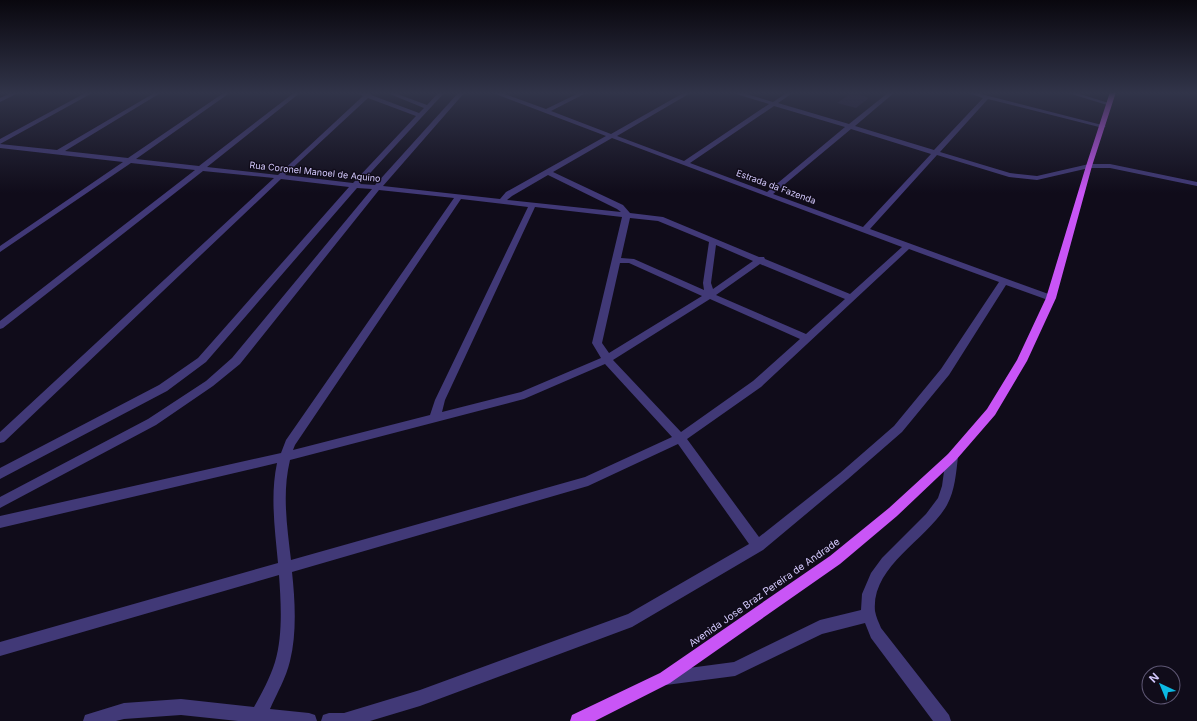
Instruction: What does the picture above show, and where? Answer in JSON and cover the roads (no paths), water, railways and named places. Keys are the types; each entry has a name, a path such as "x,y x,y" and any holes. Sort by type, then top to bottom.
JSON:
{"main road":[{"name":"Avenida Jose Braz Pereira de Andrade","path":"578,721 665,678 834,560 893,512 952,457 991,412 1011,381 1051,298 1089,166 1103,126"}],"street":[{"path":"0,142 30,126"},
{"path":"59,152 103,126"},
{"path":"0,250 180,126"},
{"path":"0,326 255,126"},
{"path":"0,439 334,126"},
{"path":"0,474 157,391 191,368 210,351 410,126"},
{"path":"0,503 173,410 222,375 236,362 377,188 432,126"},
{"name":"Estrada da Fazenda","path":"586,126 768,195 1051,298"},
{"path":"502,201 509,194 629,126"},
{"path":"685,163 741,126"},
{"path":"845,126 936,154 1002,173 1026,178 1048,176 1089,166 1121,167 1197,184"},
{"path":"865,230 961,126"},
{"path":"768,195 849,127"},
{"name":"Rua Coronel Manoel de Aquino","path":"0,146 628,214 660,219 761,259 851,298"},
{"path":"548,172 620,207 628,214 597,343 607,359 680,438 758,546"},
{"path":"259,714 277,676 286,644 286,568 280,517 280,484 284,457 290,443 459,196"},
{"path":"435,418 440,400 533,204"},
{"path":"710,295 707,283 713,240"},
{"path":"0,649 588,481 680,438 757,384 908,246"},
{"path":"0,522 284,457 524,395 607,359 710,295 761,259"},
{"path":"616,260 631,261 807,338"},
{"path":"329,721 344,721 420,698 632,620 758,546 844,476 898,429 945,372 1004,281"},
{"path":"943,721 884,645 870,622 868,615 868,595 872,581 882,568 929,520 942,501 949,482 952,457"},
{"path":"665,678 735,669 820,627 868,615"},
{"path":"91,721 124,711 181,707 259,714 309,721"}]}
